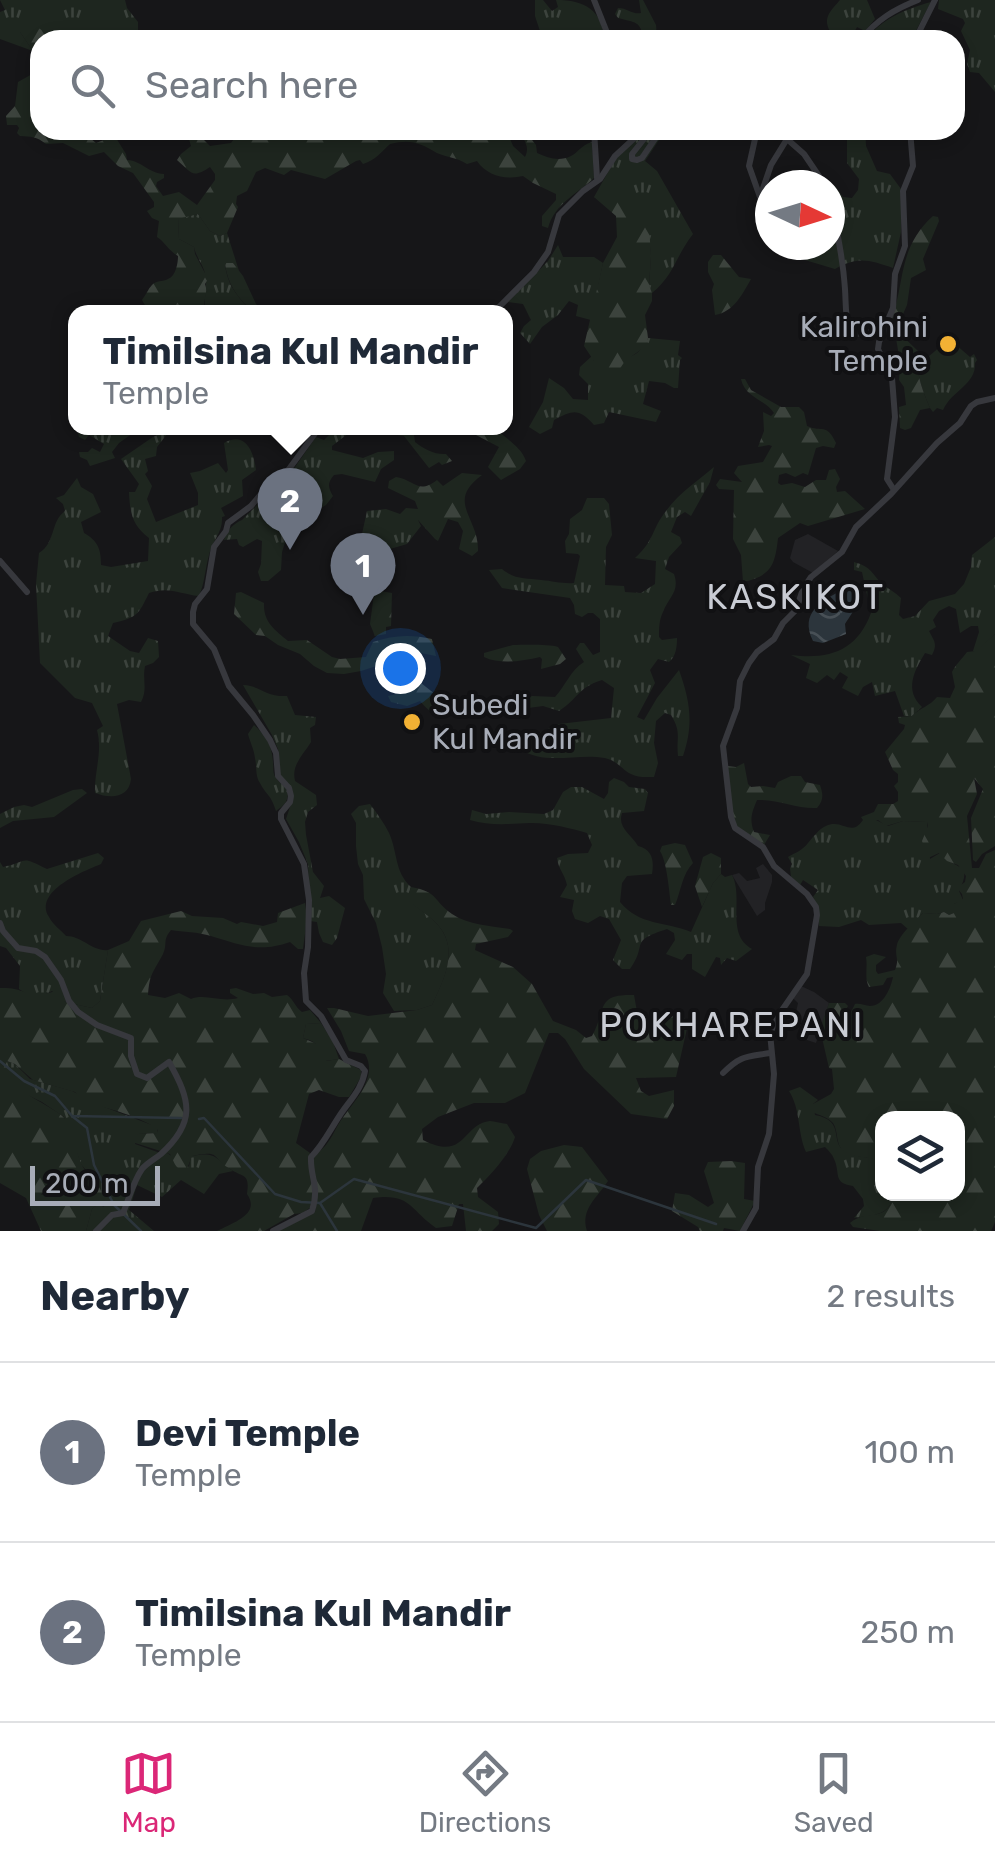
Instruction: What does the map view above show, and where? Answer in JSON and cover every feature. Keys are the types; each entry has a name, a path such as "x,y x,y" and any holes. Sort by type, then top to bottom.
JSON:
{"street":[{"path":"594,0 606,30"},
{"path":"869,30 901,6 918,0"},
{"path":"920,30 936,0"},
{"path":"594,140 596,178 600,179"},
{"path":"501,305 548,252 559,215 600,179 615,156 632,140"},
{"path":"643,140 632,159 642,158 654,140"},
{"path":"755,140 749,166 760,197 770,165 785,140"},
{"path":"793,140 815,170"},
{"path":"894,490 887,479 895,417 892,378 878,349 892,308 896,274 905,246 903,191 913,166 911,140"},
{"path":"842,260 849,330 855,334 871,332 879,337"},
{"path":"743,1231 756,1208 758,1166 769,1134 774,1074 770,1053 772,1026 804,979 816,907 808,894 774,866 763,847 735,828 729,809 723,746 737,708 740,681 757,652 774,639 783,622 796,610 811,578 842,552 856,527 936,443 960,424 971,406 995,398"},
{"path":"273,1231 312,1211 316,1184 310,1157 354,1098 365,1070 346,1060 324,1020 306,1001 308,900 304,864 281,819 291,796 278,776 276,753 270,740 229,686 214,649 198,632 192,618 195,604 207,589 214,547 228,523 289,469 315,435"},
{"path":"0,561 26,592"},
{"path":"0,923 18,948 45,956 78,1012 97,1025 130,1038 136,1074 147,1078 169,1062 181,1084 186,1110 182,1132 141,1170 123,1213 112,1215 96,1231"},
{"path":"723,1073 748,1056 770,1053"}],"shaded area":[{"path":"808,534 838,551 813,573 790,558 795,540"},
{"path":"763,864 772,875 772,882 765,910 757,916 732,875 739,873 747,881 760,878 756,868"},
{"path":"801,986 829,1003 816,1043 807,1040 795,1017 798,1003 793,998"}],"green space":[{"path":"0,0 125,0 138,22 138,30 20,32 30,50 0,39 0,12 5,10"},
{"path":"535,0 543,0 552,11 558,7 556,0 575,2 596,14 603,30 540,30"},
{"path":"639,0 643,0 656,30 641,30 615,14 618,8 641,13"},
{"path":"840,0 867,0 875,19 866,30 830,30 831,11"},
{"path":"939,0 995,0 995,92 979,73 970,72 963,19 938,9"},
{"path":"931,2 916,30 875,30 895,16"},
{"path":"19,21 42,30 30,30 30,47 20,32"},
{"path":"30,75 30,137 20,136 17,125 7,125 6,116 15,106 18,82"},
{"path":"40,140 117,140 127,160 164,174 156,186 163,196 179,192 197,205 215,180 215,174 210,167 192,173 177,160 191,146 189,140 204,140 210,146 233,140 510,140 525,157 525,140 532,140 537,153 554,159 571,156 592,142 594,178 561,205 548,228 542,226 542,216 556,200 556,194 523,176 497,176 477,161 467,164 415,143 390,144 371,160 363,164 356,161 325,179 291,170 284,175 265,168 256,172 247,191 237,196 238,207 227,233 220,236 210,231 198,214 178,219 179,239 194,247 208,279 204,305 145,305 142,300 154,283 173,275 178,256 157,237 159,221 147,211 154,207 154,202 133,173 118,166 104,152 89,156 63,143 46,144"},
{"path":"637,140 659,140 645,161 657,171 693,234 666,279 652,293 648,226 594,197 616,158"},
{"path":"847,140 866,140 877,171 890,174 901,189 901,232 893,268 864,261 835,269 805,260 845,260 845,197 852,198 859,179 847,163"},
{"path":"618,193 625,196 649,227 652,301 645,315 646,346 625,361 617,373 602,373 584,346 603,263 617,237 616,216 594,197"},
{"path":"198,214 210,231 220,236 227,233 239,271 233,263 225,263 227,276 246,305 205,305 204,270 194,247 179,239 178,218"},
{"path":"933,216 939,221 923,259 926,270 911,278 907,305 896,330 918,351 918,373 930,408 920,410 911,428 905,430 900,428 899,407 906,405 899,380 896,338 885,334 897,302 906,258 920,230"},
{"path":"558,245 563,257 594,257 603,263 591,320 576,316 578,305 569,301 530,344 520,333 531,320 523,304 508,302 548,261"},
{"path":"713,255 721,255 739,277 751,279 733,306 715,315 714,284 708,272"},
{"path":"225,263 233,263 257,305 246,305 228,278"},
{"path":"648,338 680,341 678,355 682,358 678,388 649,381 643,404 661,411 656,422 609,412 604,423 594,425 576,412 554,420 552,428 540,434 529,427 543,402 549,378 573,399 588,400 588,384 579,375 580,367 592,356 594,361 602,361 632,356"},
{"path":"947,341 970,357 974,354 977,360 968,382 943,410 937,408 933,412 920,380 918,351 928,357"},
{"path":"741,379 751,390 781,407 799,407 807,426 826,430 836,443 834,448 816,448 808,475 795,477 786,473 779,475 778,483 805,487 816,480 826,480 829,470 835,469 840,479 837,492 845,491 865,509 808,526 800,523 778,538 770,568 743,582 741,555 733,539 734,490 719,489 716,485 720,479 742,482 734,473 738,466 763,462 772,446 758,447 764,431 763,412 771,416 774,413 747,390"},
{"path":"89,435 130,435 112,452 115,458 90,466 80,457 79,452 92,448 100,452 104,444"},
{"path":"166,435 157,447 156,456 145,459 145,474 152,486 147,499 156,522 198,505 190,473 218,463 226,473 224,443 238,439 248,445 256,470 242,480 243,496 221,508 225,516 210,550 199,596 169,590 149,593 136,614 113,623 108,636 139,653 148,638 158,641 159,657 145,666 141,702 117,704 131,779 123,793 107,796 95,793 97,730 103,726 92,703 75,698 40,663 36,584 39,553 65,511 56,498 64,495 77,478 81,487 93,494 101,512 81,522 84,533 98,546 101,565 148,561 149,538 135,523 130,506 129,492 135,492 139,484 121,459 153,437"},
{"path":"329,435 346,435 332,450 363,458 394,451 394,460 381,469 375,482 334,475 329,485 333,496 319,509 315,519 290,527 281,570 268,581 261,581 258,572 262,541 257,539 243,547 237,539 224,540 227,533 295,467 316,437 324,440"},
{"path":"398,435 414,435 418,445 446,454 452,461 429,468 404,436"},
{"path":"476,435 504,435 526,461 501,480 488,467 499,447"},
{"path":"714,467 691,516 685,512 677,517 671,532 682,543 669,557 665,569 674,574 676,585 661,618 659,637 677,638 676,648 669,662 658,659 650,670 655,683 637,717 644,720 679,670 689,713 683,756 678,756 674,721 665,713 656,721 654,743 658,763 654,777 634,775 605,758 540,757 520,749 528,738 559,724 611,718 614,688 602,680 594,683 559,711 525,706 526,699 532,696 555,697 584,662 576,649 580,643 593,655 600,652 600,619 593,613 582,617 575,614 570,598 502,588 489,570 502,569 520,578 574,583 580,556 566,553 570,519 582,510 587,498 604,498 609,504 612,535 606,547 605,585 624,586 625,592 641,593 655,584 656,561 635,558 671,505"},
{"path":"462,473 482,475 466,493 466,510 477,539 478,551 472,556 459,549 463,531 458,522 448,519 438,541 418,520 415,501 388,488 389,481 396,477 421,486 437,480 443,486"},
{"path":"406,508 418,509 421,526 407,544 390,549 360,543 367,511 386,509 400,514"},
{"path":"995,537 995,634 973,651 978,626 960,633 956,609 949,606 939,611 933,620 936,627 929,631 934,651 932,655 925,653 913,680 913,694 922,707 912,716 904,716 895,691 875,696 872,682 858,696 842,688 848,677 840,672 834,680 827,675 817,683 806,678 810,664 791,655 818,656 840,650 858,636 871,613 862,572 854,570 854,562 867,568 901,598 899,615 903,619 915,616 929,601 955,594 964,584 972,555"},
{"path":"236,593 264,603 268,620 288,641 307,640 332,657 366,657 373,642 409,636 432,639 436,656 406,650 389,662 361,671 327,673 300,654 256,635 234,614"},
{"path":"392,593 391,626 386,627 386,634 375,636 370,624 374,594"},
{"path":"995,634 995,846 976,862 971,818 983,789 974,778 977,794 967,816 972,868 979,868 986,854 995,850 995,1222 991,1231 880,1231 853,1227 850,1223 882,1212 891,1201 965,1201 965,1111 875,1111 875,1160 845,1152 833,1123 812,1112 813,1104 834,1089 820,1029 829,1003 845,1003 845,1011 850,1014 855,1004 879,1003 889,991 893,977 883,985 869,987 866,957 886,957 876,965 878,974 895,970 896,949 904,932 923,913 954,913 954,904 963,899 957,888 966,876 958,865 939,853 928,858 922,841 927,822 903,821 886,826 861,817 874,812 878,804 898,801 894,786 898,774 885,752 904,729 898,717 912,716 937,697 950,698 955,687 955,666 967,652 976,651"},
{"path":"513,645 558,647 566,659 541,669 540,657 504,662 484,657 484,653"},
{"path":"412,683 421,683 450,706 458,703 461,709 439,716 420,701 407,706 391,702 388,696 406,692"},
{"path":"243,685 287,696 295,715 316,717 310,728 311,742 298,760 294,775 295,781 316,795 317,805 308,812 305,822 313,872 324,886 320,898 329,896 345,908 332,945 323,942 317,922 310,921 308,864 286,819 293,798 280,775 278,749 272,735"},
{"path":"254,725 268,741 274,774 288,792 285,803 276,811 257,777 248,734"},
{"path":"744,763 751,787 775,788 791,776 801,776 805,782 820,785 821,802 817,808 809,808 757,800 752,823 754,832 770,835 764,845 736,827 731,812 727,766"},
{"path":"614,778 648,793 644,811 622,813 621,818 638,846 650,853 653,865 652,874 627,876 622,883 620,902 644,919 691,932 713,883 721,874 732,875 739,934 752,949 736,961 727,958 721,965 716,957 705,977 692,969 692,954 682,960 666,954 675,940 674,933 667,929 647,937 630,969 622,969 613,960 621,940 609,919 600,916 588,923 575,919 574,900 560,897 567,885 557,858 588,853 592,845 587,833 543,823 492,824 470,820 472,810 486,814 544,814 553,810 563,792 571,787 582,787 604,799"},
{"path":"82,789 87,793 54,817 13,821 0,828 0,814 14,807 32,807"},
{"path":"370,804 389,833 399,868 411,887 408,900 434,921 447,941 448,962 442,984 432,1005 417,1010 394,1011 383,993 386,974 382,947 364,899 356,823 351,814 359,806"},
{"path":"863,820 876,820 888,826 903,821 927,822 930,859 940,853 963,871 959,891 963,900 954,904 954,913 923,913 908,929 901,923 869,925 861,920 839,927 819,926 813,897 818,890 803,880 800,885 791,877 788,857 804,848 826,826 850,828"},
{"path":"685,845 693,863 675,905 671,905 660,851 662,846"},
{"path":"98,853 104,858 101,864 63,883 48,899 46,908 50,920 66,936 108,950 100,1001 92,1008 65,1002 52,991 39,996 23,992 19,989 20,966 0,946 0,862 3,867 28,861 47,869"},
{"path":"711,853 721,858 721,874 702,907 695,886 703,857"},
{"path":"411,887 431,894 458,918 513,931 508,937 476,944 475,950 513,967 532,984 553,1021 586,1038 592,1036 604,1005 613,997 634,995 639,1023 650,1028 673,1014 682,1014 688,1024 676,1077 636,1078 641,1091 649,1096 674,1090 674,1106 667,1119 631,1114 584,1069 565,1039 558,1033 549,1033 525,1093 505,1103 474,1103 438,1117 422,1129 423,1140 448,1147 481,1124 507,1124 515,1137 512,1144 477,1188 478,1197 498,1212 499,1224 492,1231 466,1231 463,1204 459,1204 452,1226 436,1228 403,1200 386,1197 373,1198 361,1231 278,1231 315,1212 314,1157 328,1143 362,1091 369,1073 365,1054 349,1051 327,1008 368,1016 417,1010 432,1005 442,984 448,962 447,941 434,921 407,900"},
{"path":"305,903 303,949 290,942 250,946 171,930 151,977 148,995 165,998 179,993 191,999 232,999 238,998 230,989 236,988 272,997 287,995 302,1012 310,1010 321,1023 306,1024 303,1038 319,1045 326,1061 339,1059 361,1070 349,1097 319,1090 309,1094 296,1143 310,1153 312,1206 264,1231 217,1231 238,1221 251,1207 245,1177 212,1154 192,1156 187,1169 180,1169 170,1154 132,1142 131,1138 138,1134 158,1133 152,1126 85,1103 75,1092 33,1080 7,1061 10,1078 17,1086 66,1120 82,1165 106,1204 92,1209 86,1231 41,1231 26,1198 0,1183 0,988 38,995 55,991 65,1002 92,1008 100,1001 108,950 129,941 141,921 181,911 263,926 277,922 278,913"},
{"path":"321,1023 339,1059 325,1061 316,1044 303,1038 306,1024"},
{"path":"7,1061 30,1079 72,1091 157,1127 158,1133 138,1134 135,1144 167,1153 189,1167 191,1156 211,1155 233,1171 219,1174 204,1194 181,1180 162,1197 137,1185 129,1210 154,1231 86,1231 92,1209 106,1204 97,1184 81,1164 64,1117 15,1089 3,1071"},
{"path":"800,1087 818,1100 813,1104 815,1115 831,1122 841,1148 875,1160 875,1201 892,1201 889,1207 874,1215 854,1218 864,1206 863,1199 853,1186 840,1180 832,1154 825,1147 806,1152 789,1091"},
{"path":"564,1145 582,1147 608,1181 588,1210 587,1231 547,1231 539,1215 527,1169 530,1159 541,1151"},
{"path":"708,1162 745,1163 744,1199 755,1201 740,1231 700,1231 672,1211 675,1193 689,1195 708,1207 714,1203 704,1171"}],"water":[{"path":"844,589 854,592 856,601 845,624 846,634 823,643 813,641 809,631 811,615 821,603"}],"waterway":[{"path":"0,1061 24,1081 55,1096 72,1116 181,1118"},
{"path":"72,1116 87,1128 94,1165 114,1205 141,1231"},
{"path":"199,1119 204,1118 275,1194 301,1202 320,1203 354,1179 536,1228 586,1180 716,1224"},
{"path":"320,1203 337,1231"}],"place":[{"name":"Kalirohini Temple","path":"948,344"},
{"name":"Timilsina Kul Mandir","path":"290,550"},
{"name":"Devi Temple","path":"363,615"},
{"name":"Subedi Kul Mandir","path":"412,722"}],"district":[{"name":"KASKIKOT","path":"796,597"},
{"name":"POKHAREPANI","path":"732,1025"}]}
